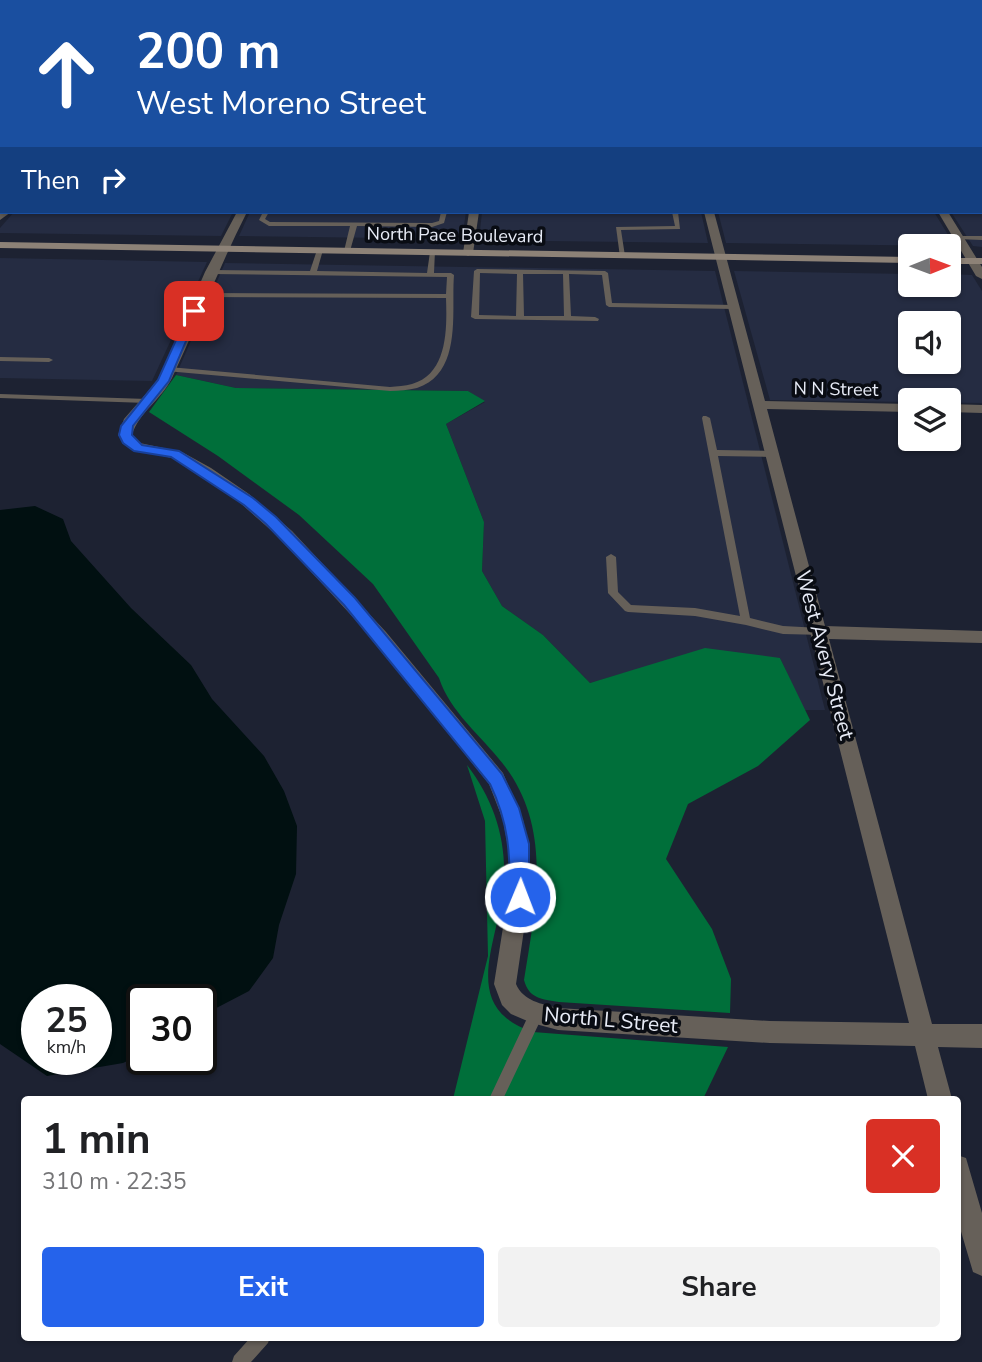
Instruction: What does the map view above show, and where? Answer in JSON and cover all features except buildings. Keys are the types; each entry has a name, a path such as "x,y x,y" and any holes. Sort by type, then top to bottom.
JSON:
{"main road":[{"name":"North Pace Boulevard","path":"0,245 898,260"}],"street":[{"path":"147,401 164,381 211,272 241,214"},
{"path":"468,253 474,214"},
{"name":"West Avery Street","path":"710,214 939,1096"},
{"path":"944,214 956,234"},
{"path":"961,241 977,261 982,276"},
{"name":"North L Street","path":"147,401 127,426 125,435 130,443 138,449 174,454 209,474 271,520 350,601 496,779 510,808 520,844 520,897 505,981 510,997 536,1015 770,1032 982,1036"},
{"name":"N N Street","path":"761,405 898,408"},
{"path":"961,408 982,409"},
{"path":"820,632 982,637"},
{"path":"961,1182 982,1263"}],"lane":[{"path":"265,214 262,220 269,224 432,225 442,222 444,214"},
{"path":"622,256 618,228 678,228 675,214"},
{"path":"346,251 354,224"},
{"path":"961,237 982,238"},
{"path":"313,273 320,250"},
{"path":"430,275 433,252"},
{"path":"595,319 475,317 477,271 605,273 609,304 735,307"},
{"path":"169,369 390,389 419,384 443,363 451,326 451,275 211,272"},
{"path":"520,272 520,317"},
{"path":"566,272 568,318"},
{"path":"201,295 449,296"},
{"path":"0,359 49,360"},
{"path":"0,396 147,401"},
{"path":"706,418 746,621"},
{"path":"713,453 773,454"},
{"path":"611,556 613,593 628,608 695,612 783,631 820,632"},
{"path":"496,1096 536,1015"},
{"path":"240,1362 258,1341"}],"shaded area":[{"path":"12,214 232,214 221,236 0,233 0,228"},
{"path":"249,214 466,214 462,239 239,236"},
{"path":"482,214 701,214 708,243 479,240"},
{"path":"719,214 935,214 948,234 898,234 898,245 726,243"},
{"path":"952,214 982,214 982,247 973,246"},
{"path":"0,258 207,262 152,381 0,378"},
{"path":"225,263 715,271 825,710 804,710 780,658 624,673 590,683 543,635 502,606 482,571 484,522 446,424 485,402 468,391 236,388 176,375"},
{"path":"734,271 898,274 898,298 961,298 961,275 972,275 982,291 982,403 961,403 961,388 898,388 898,402 770,400"},
{"path":"35,506 63,519 71,541 131,608 191,665 212,699 264,756 284,791 297,826 296,874 279,925 273,958 249,991 217,1008 217,984 126,984 126,1062 112,1065 112,984 21,984 21,1058 0,1044 0,510"}],"green space":[{"path":"176,375 236,388 468,391 485,401 446,424 484,522 482,571 502,606 543,635 590,683 705,648 780,658 810,720 758,766 688,804 666,859 712,929 731,979 730,1013 559,1002 537,997 529,991 524,980 535,900 536,847 522,796 509,772 452,704 439,678 373,584 299,515 218,456 149,412"},
{"path":"467,765 491,805 503,849 504,880 488,968 489,988 495,1005 509,1020 533,1032 728,1047 704,1096 454,1096 488,956 485,821"}],"route":[{"path":"194,311 164,381 129,422 125,435 138,449 174,454 248,501 271,520 350,601 496,779 510,808 520,844 520,897"}]}
